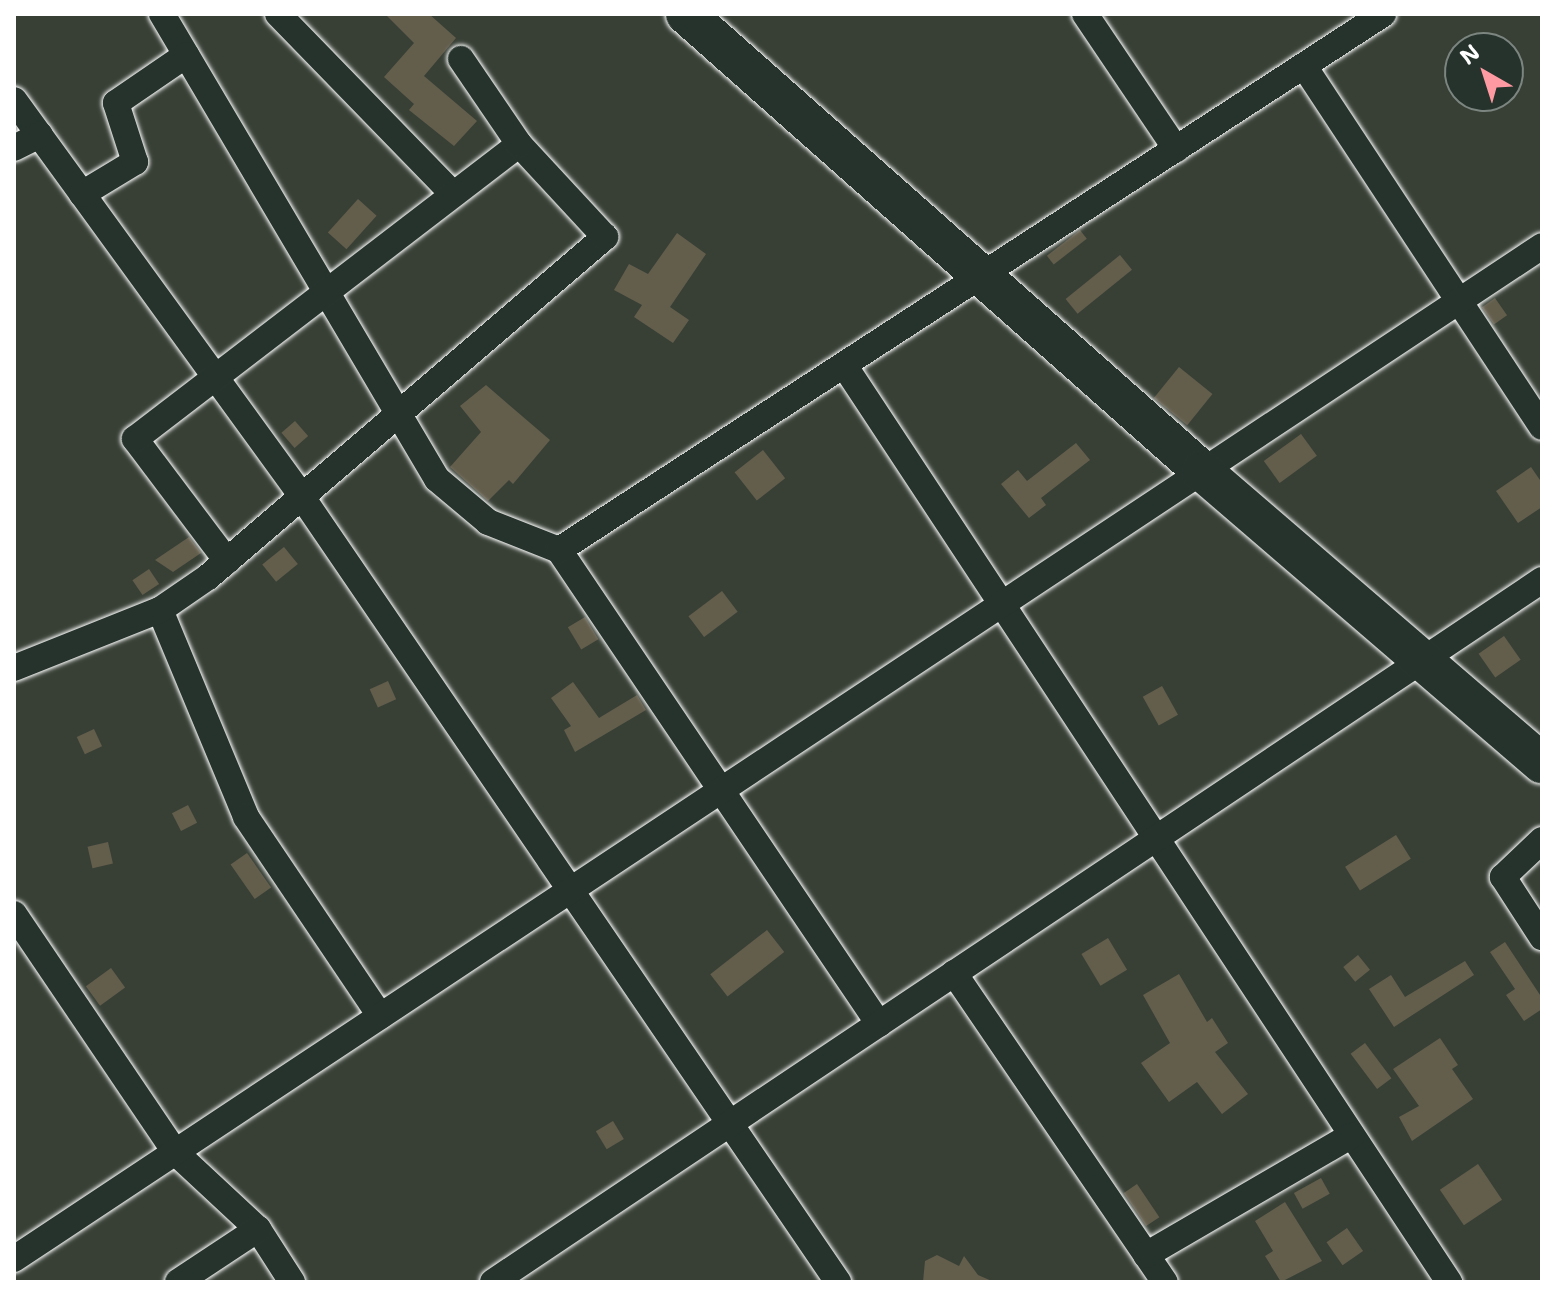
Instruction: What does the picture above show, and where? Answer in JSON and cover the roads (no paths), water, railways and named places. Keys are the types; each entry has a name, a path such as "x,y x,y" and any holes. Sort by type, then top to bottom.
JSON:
{"main road":[{"path":"686,14 1202,471 1542,763"}],"street":[{"path":"162,14 437,479 488,522 559,550 879,1024"},
{"path":"1085,14 1176,149"},
{"path":"559,550 1383,14"},
{"path":"292,19 453,194"},
{"path":"82,194 135,162 116,103 186,55"},
{"path":"14,668 160,610 227,561 605,237 519,144 461,59"},
{"path":"1304,66 1542,427"},
{"path":"14,100 302,497 838,1282"},
{"path":"14,148 40,135"},
{"path":"227,561 135,439 519,144"},
{"path":"14,1259 1542,246"},
{"path":"844,365 1449,1282"},
{"path":"493,1282 1542,580"},
{"path":"160,610 246,817 380,1016"},
{"path":"1542,840 1503,877 1542,937"},
{"path":"14,914 175,1152 258,1229 292,1282"},
{"path":"954,973 1165,1282"},
{"path":"1146,1255 1352,1135"},
{"path":"178,1282 258,1229"}]}
